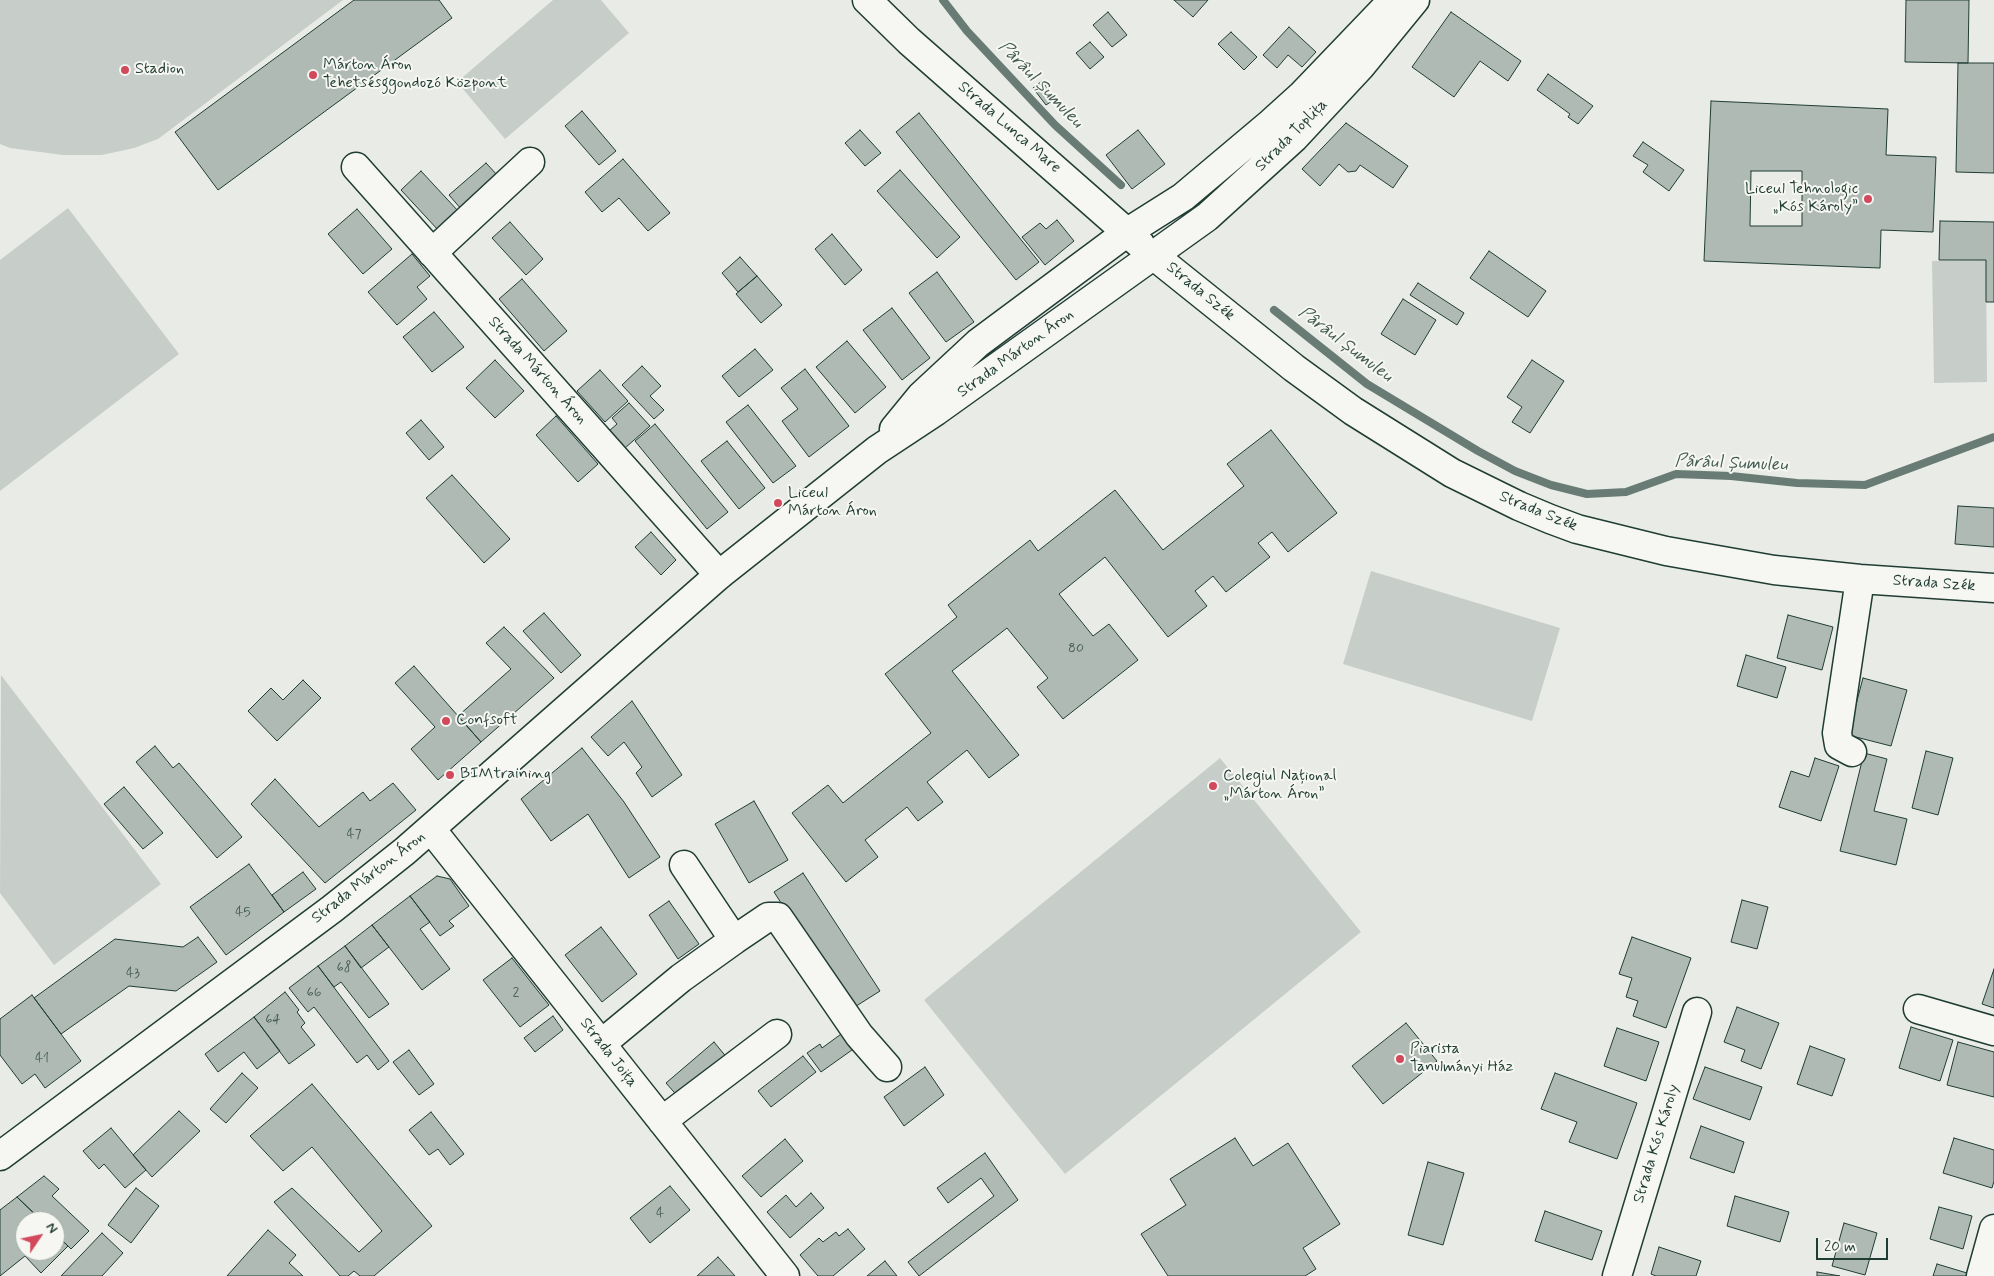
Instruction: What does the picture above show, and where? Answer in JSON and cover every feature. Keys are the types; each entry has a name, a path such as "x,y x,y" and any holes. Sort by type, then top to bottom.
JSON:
{"street":[{"name":"Strada Lunca Mare","path":"867,0 910,41 1153,255"},
{"name":"Strada Toplița","path":"1126,233 1183,197 1290,106 1393,0"},
{"name":"Strada Toplița","path":"1153,255 1201,222 1294,138 1361,66 1415,0"},
{"path":"432,252 530,162"},
{"name":"Strada Márton Áron","path":"356,167 719,575"},
{"name":"Strada Márton Áron","path":"877,450 921,396 978,343 1126,233"},
{"name":"Strada Márton Áron","path":"0,1156 332,909 431,829 719,575 877,450 1000,366 1153,255"},
{"name":"Strada Szék","path":"1153,255 1294,368 1353,411 1452,473 1519,506 1577,528 1688,556 1774,570 1860,579 1994,588"},
{"path":"1852,752 1839,745 1837,733 1860,579"},
{"name":"Strada Joița","path":"431,829 785,1276"},
{"path":"684,865 734,940"},
{"path":"601,1044 681,978 768,917 778,916 859,1035 887,1067"},
{"path":"1918,1009 1994,1031"},
{"name":"Strada Kós Károly","path":"1617,1276 1698,1012"},
{"path":"662,1121 777,1034"},
{"path":"1981,1276 1994,1229"}],"shaded area":[{"name":"Stadion","path":"0,0 343,0 158,139 134,148 102,155 63,155 10,148 0,144"},
{"path":"553,0 601,0 629,33 505,139 457,82"},
{"path":"68,208 179,354 0,491 0,260"},
{"path":"1986,260 1987,382 1934,383 1932,261"},
{"path":"1371,571 1560,628 1532,721 1343,664"},
{"path":"1,675 161,884 54,965 0,893"},
{"path":"1220,758 1361,932 1065,1174 924,1000"}],"building":[{"name":"Márton Áron Tehetsésggondozó Központ","path":"354,0 439,0 452,18 218,190 175,132"},
{"path":"1174,0 1208,0 1193,17"},
{"path":"1906,0 1969,0 1968,63 1905,62"},
{"path":"1108,12 1127,35 1112,47 1093,25"},
{"path":"1451,12 1521,61 1508,81 1480,61 1454,97 1412,67"},
{"path":"1289,27 1316,52 1302,67 1288,55 1277,68 1263,55"},
{"path":"1231,32 1257,57 1244,70 1218,44"},
{"path":"1090,42 1104,57 1090,69 1076,53"},
{"path":"1958,63 1994,63 1994,173 1956,172"},
{"path":"1548,74 1593,106 1578,124 1568,117 1570,114 1537,90"},
{"path":"1042,81 1055,99 1046,105 1033,88"},
{"name":"Liceul Tehnologic „Kós Károly”","path":"1711,101 1888,109 1886,155 1936,157 1933,232 1881,230 1880,268 1704,261","holes":["1751,171 1802,171 1802,226 1750,226"]},
{"path":"582,111 616,151 599,165 565,126"},
{"path":"919,113 1039,262 1016,280 896,132"},
{"path":"1346,123 1408,166 1393,188 1360,165 1356,171 1348,172 1339,164 1320,186 1302,169"},
{"path":"860,130 881,153 865,166 845,143"},
{"path":"1138,130 1165,164 1132,189 1106,155"},
{"path":"1643,142 1684,170 1669,191 1643,172 1648,165 1633,156"},
{"path":"623,159 670,213 648,231 619,198 602,212 585,192"},
{"path":"486,163 499,177 462,210 449,195"},
{"path":"900,170 960,237 937,258 877,191"},
{"path":"421,171 459,212 439,231 401,190"},
{"path":"357,209 392,249 363,274 328,234"},
{"path":"1057,220 1074,241 1045,265 1022,237 1040,223 1046,229"},
{"path":"1940,221 1994,222 1994,302 1986,302 1986,260 1939,260"},
{"path":"510,222 543,259 526,275 492,238"},
{"path":"832,234 862,270 845,285 815,249"},
{"path":"1489,251 1546,291 1528,317 1470,278"},
{"path":"412,254 430,276 417,287 427,299 397,325 368,292"},
{"path":"740,257 757,276 738,292 722,273"},
{"path":"937,272 974,322 946,342 909,293"},
{"path":"757,276 782,305 761,323 736,294"},
{"path":"522,279 567,331 544,351 499,299"},
{"path":"1418,283 1464,313 1457,325 1410,295"},
{"path":"1403,299 1436,320 1415,355 1381,334"},
{"path":"892,308 930,358 902,380 863,330"},
{"path":"434,312 464,347 432,372 403,337"},
{"path":"847,341 886,387 855,413 816,367"},
{"path":"755,349 773,370 739,397 722,376"},
{"path":"495,360 524,391 495,418 466,388"},
{"path":"1532,360 1564,381 1530,433 1512,422 1522,407 1507,397"},
{"path":"642,366 661,386 650,396 664,410 654,419 622,385"},
{"path":"805,369 849,426 809,457 782,421 798,409 781,388"},
{"path":"600,370 628,401 605,422 577,391"},
{"path":"629,403 650,426 625,448 609,431 617,424 612,418"},
{"path":"748,405 796,466 773,483 726,422"},
{"path":"556,416 598,464 578,482 536,435"},
{"path":"421,420 444,447 429,460 406,433"},
{"path":"655,424 728,512 707,529 635,441"},
{"path":"1271,430 1337,513 1288,552 1272,532 1258,543 1270,557 1226,592 1213,576 1195,591 1207,606 1168,637 1105,557 1059,594 1093,636 1109,624 1138,660 1063,719 1037,687 1048,678 1007,628 952,671 1019,755 989,778 967,750 927,782 943,802 918,821 907,807 865,840 878,857 846,882 792,813 828,785 843,803 931,733 885,674 957,617 948,605 1030,540 1038,551 1115,490 1163,550 1244,486 1227,464"},
{"path":"727,441 765,488 739,509 701,461"},
{"path":"452,475 510,539 484,563 426,498"},
{"path":"1958,506 1994,508 1994,547 1955,544"},
{"path":"651,532 676,560 661,575 635,547"},
{"path":"544,613 581,655 561,673 523,631"},
{"path":"1788,615 1833,627 1822,670 1777,658"},
{"path":"504,627 554,678 481,742 458,716 511,669 486,643"},
{"path":"1746,655 1786,667 1777,698 1737,686"},
{"name":"Confsoft","path":"414,666 481,742 438,780 411,749 435,727 395,683"},
{"path":"1863,678 1907,690 1891,746 1848,735"},
{"path":"303,680 321,698 277,741 248,711 271,688 283,700"},
{"path":"632,701 682,775 652,797 636,773 642,767 624,742 608,756 591,737"},
{"path":"155,746 173,768 179,763 242,837 217,858 136,762"},
{"path":"582,748 624,802 660,857 629,878 588,814 551,841 521,799"},
{"path":"1926,751 1953,758 1938,815 1912,808"},
{"path":"1864,753 1887,759 1874,811 1907,819 1896,865 1840,851"},
{"path":"1815,758 1839,766 1821,821 1779,807 1791,771 1809,777"},
{"path":"275,779 319,827 363,792 370,801 393,783 416,810 325,883 251,804"},
{"path":"124,787 163,833 143,849 104,804"},
{"path":"754,801 788,860 749,883 715,824"},
{"path":"249,864 284,912 226,955 190,907"},
{"path":"303,872 316,889 284,912 272,895"},
{"path":"803,873 880,991 850,1010 774,892"},
{"path":"437,876 450,879 469,906 449,921 454,926 440,936 410,896"},
{"path":"410,896 430,922 420,929 450,969 422,990 372,925"},
{"path":"1742,900 1768,907 1757,949 1731,942"},
{"path":"669,901 699,944 678,959 649,915"},
{"path":"372,925 389,947 361,968 345,946"},
{"path":"601,927 637,974 602,1002 565,955"},
{"path":"198,937 217,962 176,991 129,986 61,1034 34,998 115,939 183,947"},
{"path":"1632,937 1691,958 1666,1028 1633,1016 1638,1001 1626,997 1632,978 1619,974"},
{"path":"345,946 389,1004 369,1018 341,982 334,987 318,966"},
{"path":"512,958 549,1005 520,1027 483,980"},
{"path":"318,966 389,1061 378,1070 367,1055 357,1063 314,1007 308,1012 289,988"},
{"path":"1994,969 1994,1008 1982,1004"},
{"path":"285,992 299,1010 297,1012 305,1023 301,1027 315,1045 289,1064 254,1017"},
{"path":"32,995 81,1061 45,1088 35,1074 22,1084 0,1055 0,1019"},
{"path":"1737,1007 1779,1023 1761,1069 1741,1061 1745,1050 1724,1042"},
{"path":"553,1016 563,1030 535,1052 524,1038"},
{"path":"254,1017 280,1051 257,1069 244,1052 218,1072 205,1054"},
{"path":"1406,1023 1437,1061 1383,1104 1352,1066"},
{"path":"1911,1027 1953,1040 1940,1081 1899,1068"},
{"path":"1617,1028 1659,1042 1646,1081 1604,1066"},
{"path":"848,1029 859,1045 821,1072 807,1053 820,1044 822,1048"},
{"path":"714,1042 728,1059 681,1100 666,1083"},
{"path":"1958,1042 1994,1052 1994,1097 1947,1085"},
{"path":"1810,1046 1845,1059 1832,1096 1797,1084"},
{"path":"409,1050 434,1084 419,1095 393,1062"},
{"path":"803,1056 816,1072 771,1107 758,1091"},
{"path":"925,1067 944,1095 904,1126 884,1097"},
{"path":"1705,1067 1762,1087 1750,1120 1693,1099"},
{"path":"242,1073 258,1088 226,1123 210,1109"},
{"path":"1555,1073 1637,1103 1617,1159 1569,1142 1577,1122 1541,1109"},
{"path":"312,1084 432,1226 374,1276 360,1276 354,1271 348,1276 340,1276 274,1202 292,1188 359,1252 382,1231 312,1147 283,1171 250,1136"},
{"path":"179,1111 200,1131 152,1177 133,1155"},
{"path":"431,1112 464,1154 450,1165 438,1149 429,1155 409,1130"},
{"path":"1701,1126 1744,1142 1734,1173 1690,1158"},
{"path":"111,1128 146,1170 125,1188 104,1164 99,1169 83,1151"},
{"path":"1235,1138 1253,1166 1288,1143 1340,1224 1303,1248 1316,1269 1305,1276 1168,1276 1141,1234 1186,1205 1170,1179"},
{"path":"1954,1138 1994,1150 1994,1181 1992,1188 1943,1173"},
{"path":"785,1139 803,1161 761,1197 742,1176"},
{"path":"985,1153 1018,1200 919,1276 908,1262 994,1196 981,1178 948,1203 937,1188"},
{"path":"1428,1162 1464,1173 1443,1245 1408,1235"},
{"path":"44,1176 59,1189 52,1196 89,1231 71,1249 65,1243 65,1211 32,1211 17,1197"},
{"path":"670,1186 690,1210 650,1243 630,1218"},
{"path":"136,1188 159,1206 131,1243 108,1225"},
{"path":"811,1193 824,1208 790,1238 767,1212 786,1195 796,1207"},
{"path":"1735,1196 1789,1212 1780,1242 1727,1226"},
{"path":"17,1197 32,1211 15,1211 15,1261 19,1261 0,1276 0,1210"},
{"path":"1939,1207 1972,1216 1963,1249 1930,1239"},
{"path":"1545,1211 1602,1231 1592,1260 1535,1241"},
{"path":"1844,1223 1877,1233 1865,1275 1832,1266"},
{"path":"848,1229 865,1249 833,1276 818,1276 800,1255 819,1238 823,1242 836,1232 839,1236"},
{"path":"268,1230 296,1255 289,1263 303,1276 227,1276"},
{"path":"102,1233 123,1253 102,1276 61,1276"},
{"path":"1659,1247 1701,1261 1696,1276 1656,1276 1651,1274"},
{"path":"718,1257 735,1276 697,1276"},
{"path":"30,1261 53,1261 41,1273"},
{"path":"885,1261 897,1276 867,1276"},
{"path":"1937,1264 1967,1273 1966,1276 1933,1276"},
{"path":"1817,1272 1840,1276 1817,1276"}],"waterway":[{"name":"Pârâul Șumuleu","path":"943,0 967,31 1055,125 1121,185"},
{"name":"Pârâul Șumuleu","path":"1274,310 1367,384 1478,451 1515,471 1551,485 1587,494 1626,492 1676,474 1731,476 1797,483 1865,485 1994,437"}],"place":[{"name":"Stadion","path":"125,70"},
{"name":"Márton Áron Tehetsésggondozó Központ","path":"313,75"},
{"name":"Liceul Tehnologic „Kós Károly”","path":"1868,199"},
{"name":"Liceul Márton Áron","path":"778,503"},
{"name":"Confsoft","path":"446,721"},
{"name":"BIMtraining","path":"450,775"},
{"name":"Colegiul Național „Márton Áron”","path":"1213,786"},
{"name":"Piarista Tanulmányi Ház","path":"1400,1059"}]}
